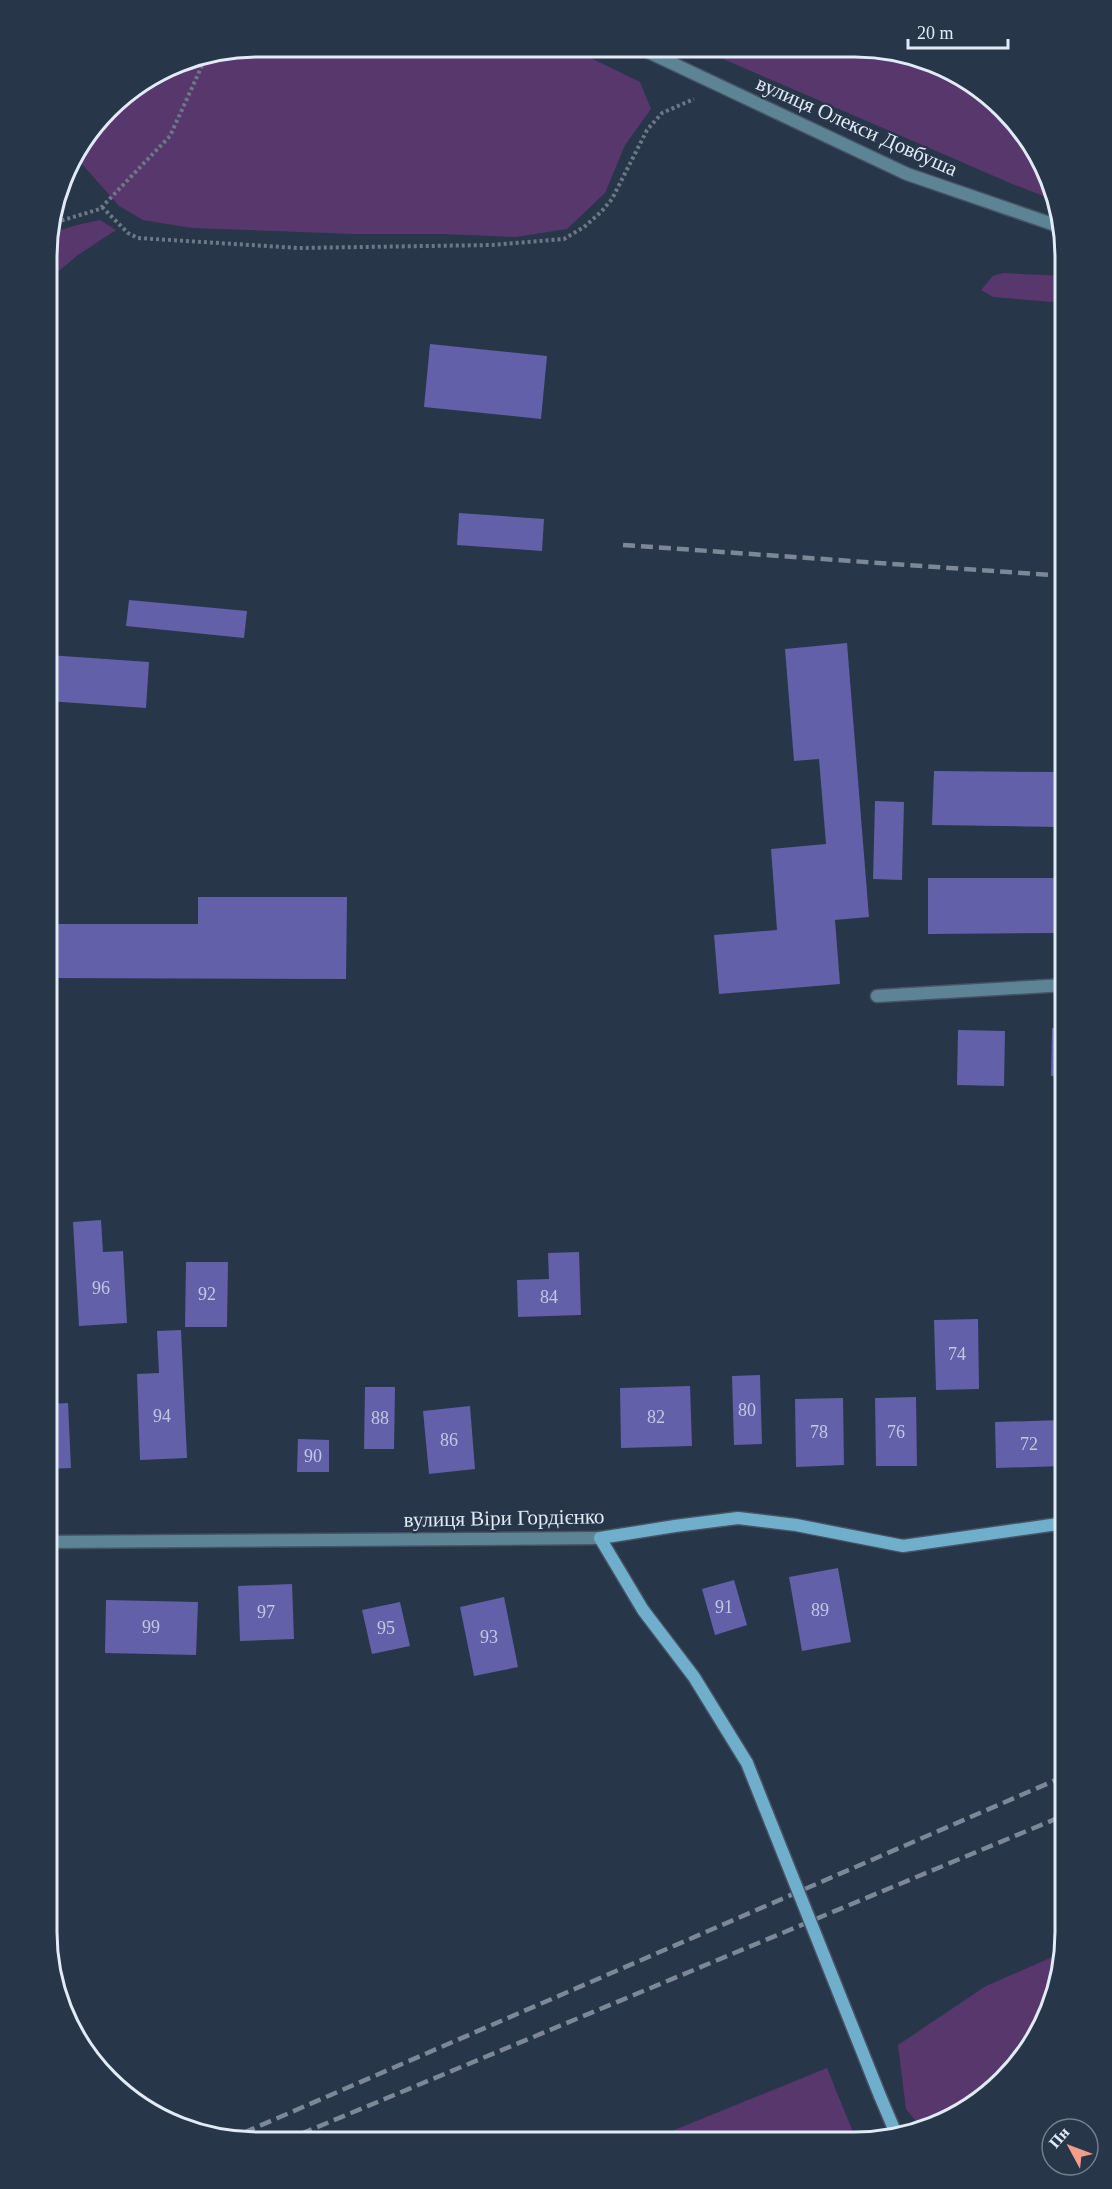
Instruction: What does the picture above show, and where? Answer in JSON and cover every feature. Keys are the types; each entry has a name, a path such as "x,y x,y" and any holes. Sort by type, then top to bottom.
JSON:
{"street":[{"name":"вулиця Олекси Довбуша","path":"659,57 907,174 1052,224"},
{"path":"877,996 1055,986"},
{"name":"вулиця Віри Гордієнко","path":"57,1542 600,1538 738,1518 796,1525 903,1546 1055,1524"},
{"path":"600,1538 643,1610 694,1677 747,1763 894,2128"}],"path":[{"path":"61,220 102,207 170,136 203,65"},
{"path":"102,207 128,233 138,238 298,248 492,245 564,239 584,227 612,199 647,130 662,112 726,89"}],"shaded area":[{"path":"257,57 589,57 640,82 651,109 625,145 605,193 567,229 516,237 192,228 143,220 119,206 81,163 98,135 135,98 157,84 180,72 218,61"},
{"path":"719,57 881,59 920,68 944,78 987,107 1005,125 1034,168 1046,197"},
{"path":"100,220 116,230 78,255 57,272 59,231"},
{"path":"1003,273 1055,276 1055,302 993,297 981,290 993,276"},
{"path":"1053,1957 1044,1997 1034,2021 1014,2054 997,2074 977,2091 944,2111 917,2122 906,2109 898,2045 986,1986"},
{"path":"827,2068 853,2132 670,2132"}],"building":[{"path":"430,344 547,356 541,419 424,407"},
{"path":"459,513 544,519 542,551 457,545"},
{"path":"129,600 247,611 244,638 126,626"},
{"path":"847,643 869,917 835,920 840,984 719,994 714,935 777,930 771,849 826,844 819,759 794,761 785,649"},
{"path":"57,656 149,662 146,708 57,702"},
{"path":"934,771 1055,772 1055,827 932,825"},
{"path":"875,801 904,802 902,880 873,879"},
{"path":"928,878 1055,878 1055,933 928,934"},
{"path":"198,897 347,897 346,979 57,978 57,924 198,924"},
{"path":"1052,1028 1055,1028 1055,1076 1051,1076"},
{"path":"958,1030 1005,1031 1004,1086 957,1085"},
{"path":"101,1220 103,1252 123,1251 127,1323 79,1326 73,1222"},
{"path":"579,1252 581,1315 518,1317 517,1280 549,1279 548,1253"},
{"path":"186,1262 228,1262 227,1327 185,1327"},
{"path":"978,1319 979,1389 936,1390 934,1320"},
{"path":"181,1330 187,1458 140,1460 137,1374 159,1373 157,1331"},
{"path":"760,1375 762,1444 734,1445 732,1376"},
{"path":"690,1386 692,1446 621,1448 620,1388"},
{"path":"365,1387 395,1387 394,1449 364,1449"},
{"path":"916,1397 917,1466 876,1466 875,1398"},
{"path":"843,1398 844,1465 796,1467 795,1399"},
{"path":"68,1403 71,1468 57,1469 57,1404"},
{"path":"470,1406 475,1469 429,1474 423,1411"},
{"path":"1055,1420 1055,1466 996,1468 995,1422"},
{"path":"298,1439 329,1440 329,1472 297,1472"},
{"path":"838,1568 851,1642 802,1651 789,1577"},
{"path":"734,1580 747,1625 715,1635 702,1589"},
{"path":"292,1584 294,1639 240,1641 238,1586"},
{"path":"504,1597 518,1667 474,1676 460,1607"},
{"path":"106,1600 198,1602 196,1655 105,1653"},
{"path":"400,1602 410,1646 372,1654 362,1610"}],"railway":[{"path":"623,545 1055,575"},
{"path":"247,2131 1055,1780"},
{"path":"306,2132 1055,1819"}]}
